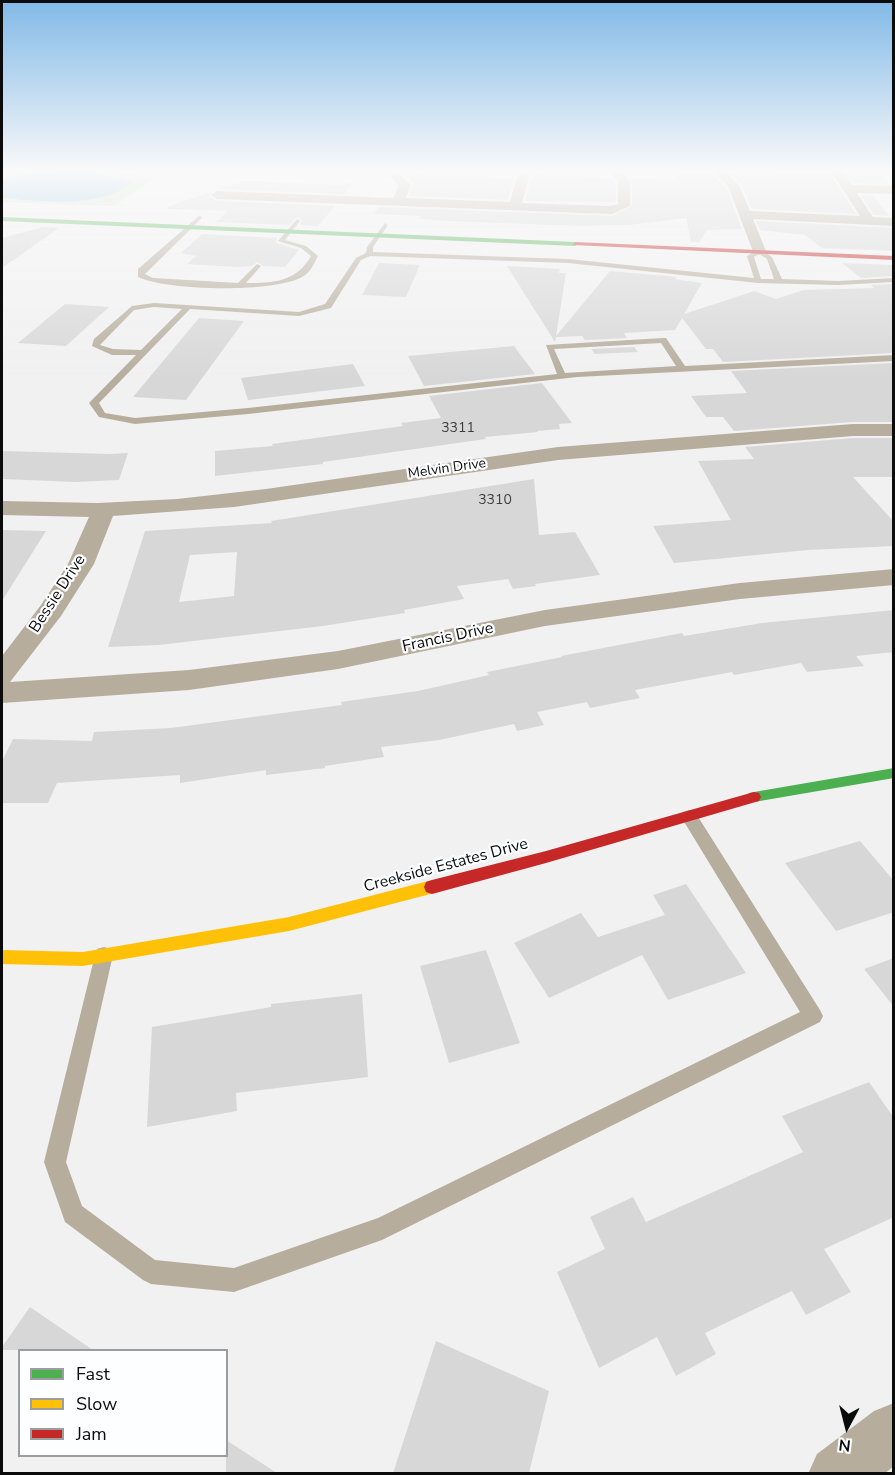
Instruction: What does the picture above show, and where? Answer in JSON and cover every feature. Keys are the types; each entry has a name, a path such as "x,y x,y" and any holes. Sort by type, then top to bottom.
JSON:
{"main road":[{"path":"612,240 756,246 894,246"},
{"path":"756,246 894,258"},
{"name":"Creekside Estates Drive","path":"2,957 83,959 289,924 546,857 764,794 894,773"}],"street":[{"path":"754,240 756,246"},
{"name":"Melvin Drive","path":"2,508 55,511 198,505 311,490 462,465 602,449 853,430 894,430"},
{"name":"Bessie Drive","path":"2,675 51,610 81,564 105,508"},
{"name":"Francis Drive","path":"2,693 189,680 338,660 544,618 740,591 894,577"},
{"path":"837,1473 894,1431"}],"lane":[{"path":"175,240 141,271 141,275 151,280 274,284 301,275 315,256 311,250 296,240"},
{"path":"273,247 280,240"},
{"path":"369,254 370,247 375,240"},
{"path":"758,281 750,256 756,246 770,258 779,282"},
{"path":"143,353 112,352 96,346 97,341 132,308 154,305 298,314 328,306 358,259 369,254 568,261 758,281 838,283 894,280"},
{"path":"241,284 257,266"},
{"path":"188,307 94,402 102,415 135,420 249,411 562,376 894,358"},
{"path":"562,376 549,347 663,340 682,368"},
{"path":"104,955 55,1162 73,1214 151,1272 234,1280 382,1228 813,1016 690,816"}],"building":[{"path":"2,240 42,240 2,268"},
{"path":"196,240 277,240 277,243 299,250 285,267 263,266 257,262 252,266 238,267 187,264 196,256 181,253"},
{"path":"811,240 894,240 894,251 822,248"},
{"path":"379,263 420,265 406,297 362,295"},
{"path":"842,263 894,265 894,276 861,278"},
{"path":"507,266 560,269 559,273 566,273 556,336 610,271 677,277 675,279 702,283 684,314 754,291 776,299 803,290 874,288 871,285 894,284 894,353 723,362 713,349 706,349 682,318 675,330 624,333 627,338 585,340 582,336 556,337 555,342"},
{"path":"65,304 109,307 66,346 18,343"},
{"path":"199,318 244,321 186,400 133,397"},
{"path":"514,346 535,374 424,386 408,356"},
{"path":"634,347 638,352 595,354 591,349"},
{"path":"894,363 894,422 853,422 734,431 723,417 706,417 691,396 747,393 731,371"},
{"path":"353,364 365,386 248,400 241,378"},
{"path":"542,383 572,423 559,424 560,429 485,437 486,439 323,462 323,464 215,476 215,451 273,446 272,444 403,426 401,423 441,418 429,396"},
{"path":"853,438 894,438 894,477 853,477 894,522 894,546 808,550 674,563 653,526 731,520 698,461 754,459 745,447"},
{"path":"2,451 128,453 119,480 76,482 2,479"},
{"path":"534,479 539,535 575,532 600,575 513,589 508,579 457,586 464,599 404,610 405,613 323,626 159,645 108,647 145,531 272,523 271,521","holes":["237,552 234,596 179,602 190,555"]},
{"path":"2,530 46,531 2,601"},
{"path":"894,610 894,652 856,656 864,666 807,672 801,663 734,675 732,672 635,690 640,698 590,708 587,702 537,712 544,725 517,731 514,724 439,740 381,747 384,757 325,766 325,768 266,775 266,770 180,783 180,775 57,783 48,803 2,803 2,761 13,739 92,741 94,732 171,728 342,705 341,702 418,691 489,675 487,672 682,633 684,636 762,623"},
{"path":"860,841 894,881 894,912 836,931 785,863"},
{"path":"686,884 746,973 668,1000 642,955 549,998 514,943 581,913 598,937 665,915 653,895"},
{"path":"486,950 520,1043 449,1063 420,966"},
{"path":"894,958 894,1007 864,969"},
{"path":"362,994 368,1077 236,1093 237,1111 147,1127 152,1027 271,1007 271,1004"},
{"path":"869,1082 894,1118 894,1217 824,1249 851,1292 806,1315 792,1291 705,1333 716,1354 676,1376 657,1337 599,1368 557,1272 605,1249 590,1217 633,1197 646,1222 803,1152 782,1116"},
{"path":"30,1307 92,1349 2,1350"},
{"path":"436,1341 549,1391 529,1473 393,1473"},
{"path":"228,1441 277,1473 226,1473"}],"traffic: fast":[{"path":"480,240 575,244"},
{"path":"754,797 894,773"}],"traffic: slow":[{"path":"2,957 83,959 289,924 432,887"}],"traffic: jam":[{"path":"575,244 894,258"},
{"path":"432,887 754,797"}]}
